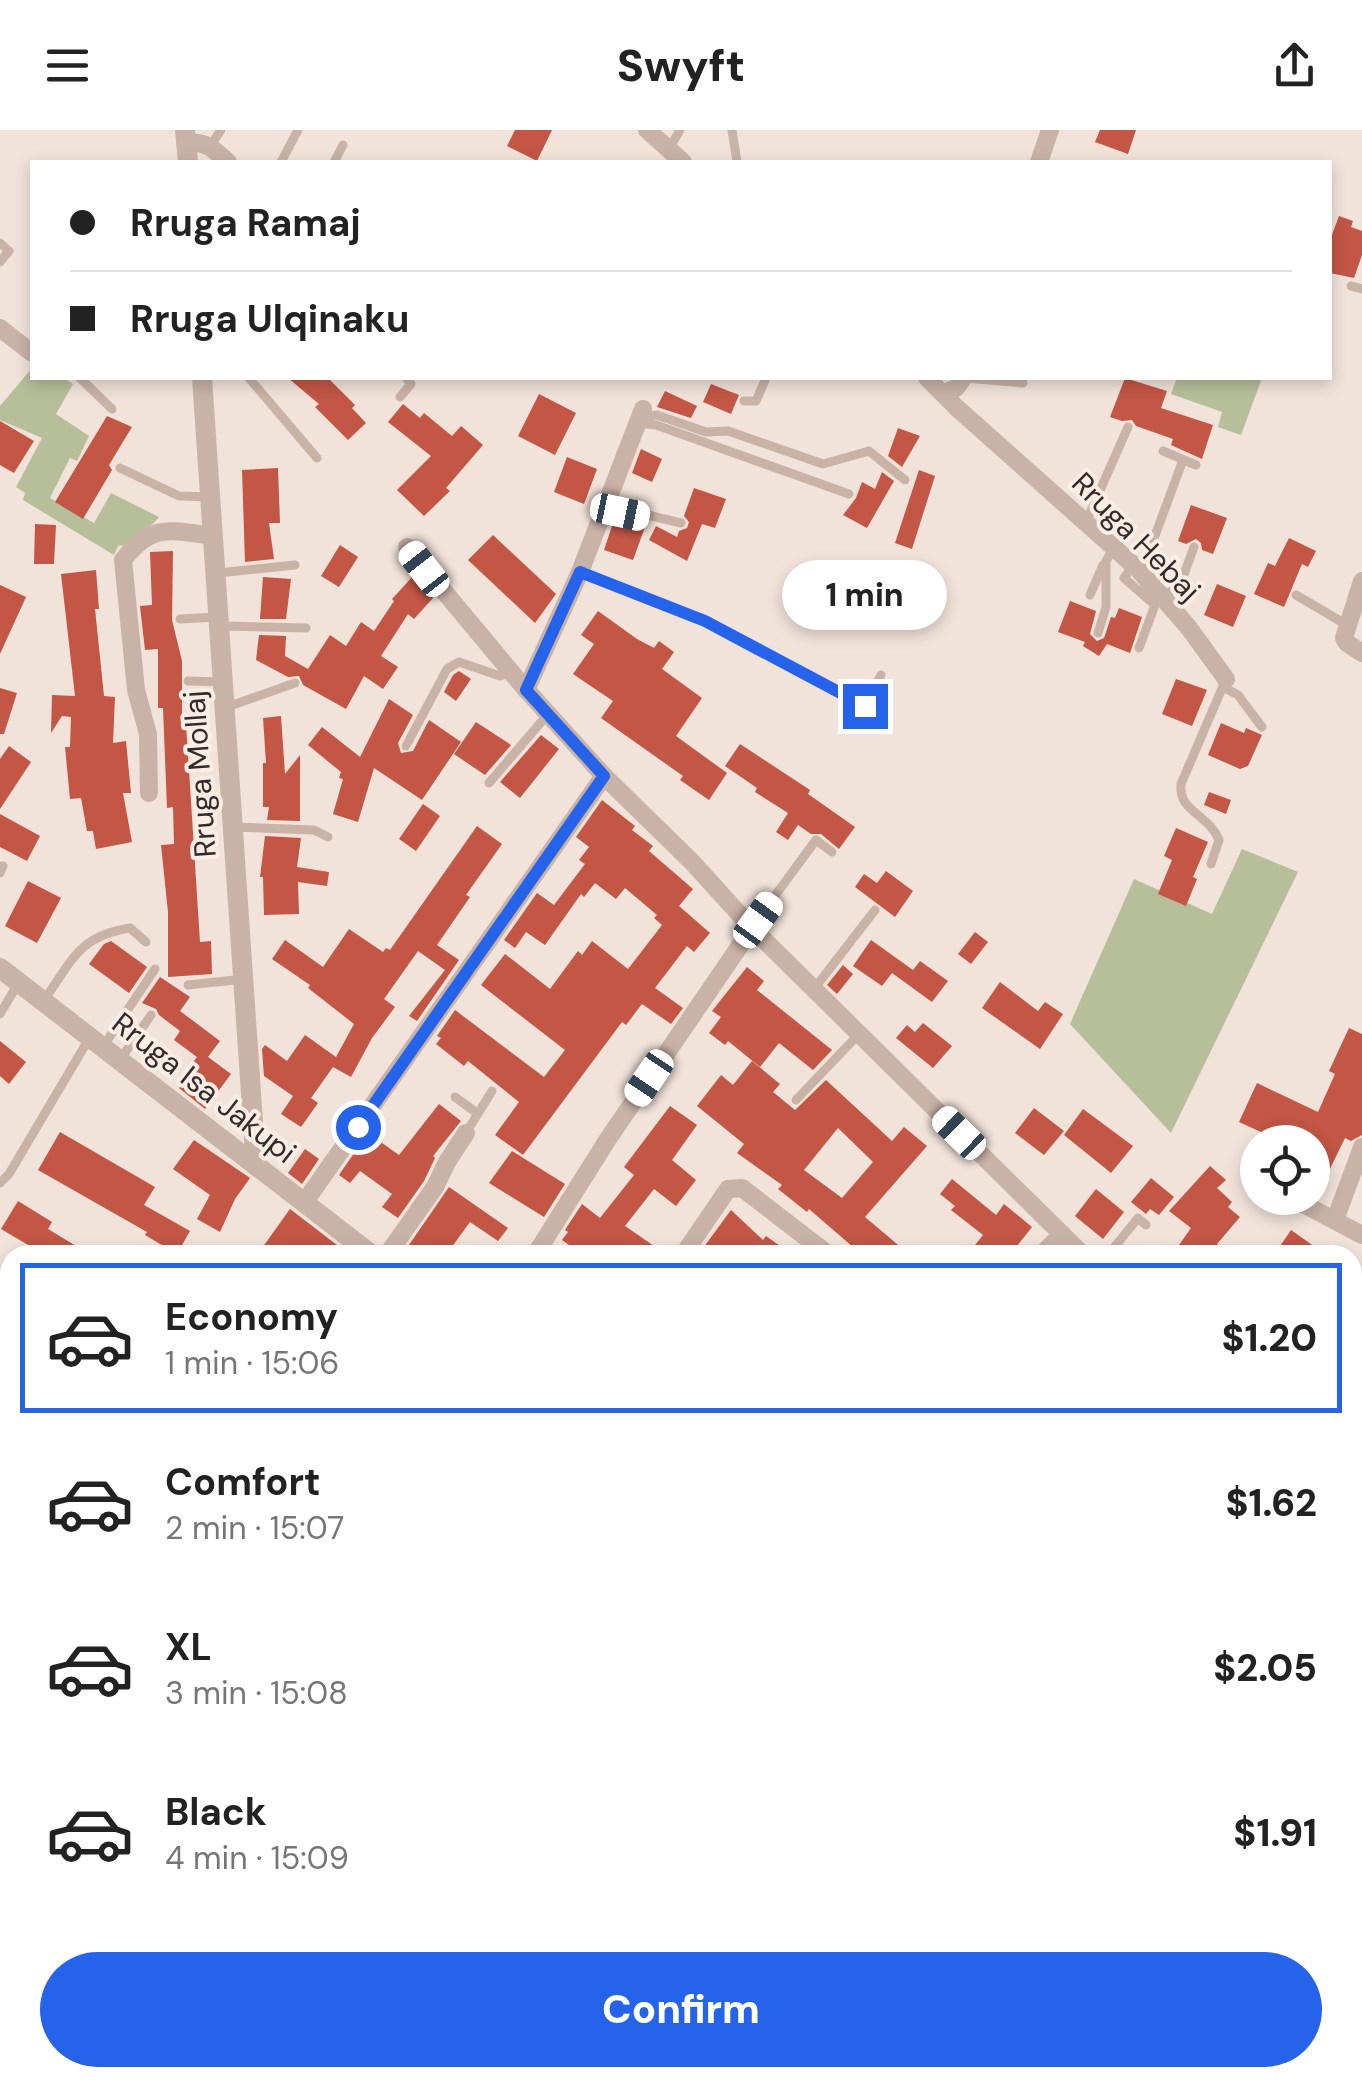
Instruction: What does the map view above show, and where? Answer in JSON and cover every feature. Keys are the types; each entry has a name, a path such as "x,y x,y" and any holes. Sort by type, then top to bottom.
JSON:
{"street":[{"path":"647,130 676,156"},
{"path":"1039,160 1050,130"},
{"path":"186,145 198,141 226,160"},
{"path":"3,335 30,352"},
{"name":"Rruga Mollaj","path":"202,380 256,1166"},
{"name":"Rruga Hebaj","path":"929,380 1086,522 1110,554 1136,567 1164,598 1224,683"},
{"path":"945,393 962,380"},
{"path":"526,690 580,572 640,416"},
{"path":"149,793 148,734 136,690 122,560 143,538 159,530 213,536"},
{"path":"406,547 604,776 1072,1245"},
{"path":"1362,582 1348,625 1347,643 1362,653"},
{"path":"304,1203 604,776"},
{"path":"541,1245 608,1139 752,928"},
{"name":"Rruga Isa Jakupi","path":"0,968 359,1245"},
{"path":"394,1245 435,1187 466,1133"},
{"path":"1335,1220 1362,1148"},
{"path":"690,1245 728,1189 742,1188 817,1245"},
{"path":"1325,1215 1362,1236"},
{"path":"1051,1245 1062,1234"}],"lane":[{"path":"210,146 221,130"},
{"path":"282,160 298,130"},
{"path":"676,156 680,130"},
{"path":"732,130 737,160"},
{"path":"335,160 343,145"},
{"path":"0,243 9,251 0,262"},
{"path":"82,380 112,409"},
{"path":"250,380 316,458"},
{"path":"400,397 411,384 408,380"},
{"path":"744,401 756,401 765,380"},
{"path":"984,380 1023,384"},
{"path":"640,416 657,415 706,432 728,431 823,464 869,451 905,480"},
{"path":"640,416 849,494"},
{"path":"1086,522 1128,427"},
{"path":"1162,451 1196,465"},
{"path":"1139,648 1154,605 1124,578 1146,560 1183,460"},
{"path":"120,468 179,496 210,498"},
{"path":"606,506 680,523"},
{"path":"1164,598 1182,580 1194,547"},
{"path":"1090,595 1110,554"},
{"path":"1098,632 1106,606 1110,554"},
{"path":"216,573 295,565"},
{"path":"580,572 705,621 865,706 881,675"},
{"path":"1296,594 1348,625"},
{"path":"180,620 306,628"},
{"path":"406,746 447,669 459,662 500,676 511,672"},
{"path":"188,681 223,682"},
{"path":"225,708 295,683"},
{"path":"1211,864 1220,840 1214,826 1182,802 1181,784 1224,683 1262,727"},
{"path":"489,783 548,714"},
{"path":"233,827 314,830 328,837"},
{"path":"752,928 816,840 832,852"},
{"path":"814,988 874,910"},
{"path":"43,1001 78,950 97,935 130,928 146,942"},
{"path":"0,1183 96,1042 155,969"},
{"path":"188,985 244,979"},
{"path":"0,1014 19,982"},
{"path":"120,1060 151,1015"},
{"path":"796,1100 859,1034"},
{"path":"466,1133 492,1090"},
{"path":"455,1097 477,1113"},
{"path":"1116,1245 1138,1218 1146,1225"}],"green space":[{"path":"30,370 30,380 67,380 73,384 56,414 89,436 77,461 70,458 50,498 94,523 111,493 159,517 132,544 118,546 114,555 23,500 25,493 16,487 42,438 0,420 0,406"},
{"path":"1176,380 1261,380 1241,435 1218,427 1222,412 1171,394"},
{"path":"1242,849 1298,872 1171,1133 1070,1024 1134,879 1212,914"}],"building":[{"path":"515,130 552,130 537,160 507,146"},
{"path":"1100,130 1136,130 1128,154 1095,142"},
{"path":"1339,216 1353,221 1351,227 1362,231 1362,255 1354,278 1332,273 1332,235"},
{"path":"290,380 330,380 355,405 352,408 366,423 348,440 315,407 319,404"},
{"path":"1124,380 1131,380 1167,391 1161,408 1213,425 1202,459 1171,445 1173,439 1136,426 1132,420 1110,417"},
{"path":"711,384 739,395 731,414 703,402"},
{"path":"665,391 697,406 691,418 657,407"},
{"path":"539,394 576,413 555,455 518,436"},
{"path":"403,404 420,418 424,413 452,436 461,426 483,445 446,488 450,491 424,516 397,490 431,456 388,422"},
{"path":"107,416 132,427 83,519 55,502"},
{"path":"0,421 34,441 14,473 0,465"},
{"path":"898,428 920,436 902,467 888,456"},
{"path":"641,449 662,459 652,482 632,473"},
{"path":"567,457 597,469 584,504 554,492"},
{"path":"278,468 280,523 269,523 274,559 245,562 242,470"},
{"path":"919,470 935,476 912,549 895,543"},
{"path":"882,472 894,481 867,528 843,515 862,482 875,489"},
{"path":"694,488 726,499 715,528 702,524 687,561 649,540 656,526 677,537 679,531 687,528 689,522 684,516"},
{"path":"1191,505 1227,518 1213,554 1202,550 1196,539 1186,544 1178,541"},
{"path":"615,517 645,527 633,560 604,550"},
{"path":"35,524 56,525 54,564 34,564"},
{"path":"493,535 556,594 535,623 468,560"},
{"path":"1289,538 1316,551 1308,567 1302,564 1284,607 1254,594 1268,563 1275,566"},
{"path":"340,545 358,557 339,587 321,576"},
{"path":"173,551 172,620 182,661 182,725 186,724 200,942 211,941 212,974 168,977 168,912 161,845 174,844 173,807 167,808 163,708 158,708 158,649 145,650 140,606 152,605 150,552"},
{"path":"96,570 99,609 95,609 104,696 115,697 113,743 126,741 131,793 123,793 132,842 96,849 93,831 87,831 81,798 70,799 65,747 70,747 71,717 62,716 51,733 52,695 75,696 61,574"},
{"path":"414,575 433,598 414,619 408,614 381,656 398,667 383,689 364,676 346,709 303,685 299,676 288,677 256,660 259,635 286,636 285,656 308,669 330,635 346,646 361,622 374,631 392,599"},
{"path":"263,577 291,579 286,619 260,619"},
{"path":"1217,584 1246,596 1233,627 1204,615"},
{"path":"0,585 26,597 0,654"},
{"path":"1070,601 1096,611 1090,634 1097,641 1104,638 1111,617 1115,618 1119,608 1142,617 1130,653 1107,644 1099,656 1083,646 1085,642 1058,632"},
{"path":"598,611 637,639 654,648 659,641 674,652 662,669 702,698 676,736 727,773 709,800 680,780 683,776 601,718 613,701 573,674 594,644 581,635"},
{"path":"459,671 471,679 456,701 444,692"},
{"path":"1176,679 1207,690 1192,726 1162,714"},
{"path":"0,688 17,693 4,734 0,734"},
{"path":"389,699 413,715 398,743 401,753 413,751 429,720 461,742 422,800 374,768 358,822 333,814 343,779 339,778 341,772 308,745 322,727 360,757"},
{"path":"281,716 285,774 300,755 300,821 267,820 269,807 263,807 263,718"},
{"path":"476,722 511,745 485,775 454,754"},
{"path":"1221,723 1244,733 1246,728 1262,735 1248,766 1240,769 1208,755"},
{"path":"541,735 559,749 520,798 500,782"},
{"path":"740,744 810,790 808,794 855,827 839,849 821,834 811,834 798,825 788,840 776,832 788,813 725,766"},
{"path":"9,746 31,762 0,809 0,759"},
{"path":"1209,792 1231,800 1226,814 1204,805"},
{"path":"602,800 635,826 632,830 653,846 649,851 693,889 679,906 710,933 694,952 687,946 655,988 683,1008 671,1024 642,1004 626,1025 622,1022 523,1155 495,1135 519,1102 468,1061 464,1066 436,1044 441,1038 437,1036 455,1010 544,1077 565,1050 481,985 505,954 550,989 578,951 582,955 592,941 628,969 662,925 654,918 657,915 625,888 616,899 595,883 584,897 581,894 545,945 526,932 515,948 504,940 537,893 554,905 585,864 579,860 589,847 576,837"},
{"path":"423,804 440,816 416,851 399,839"},
{"path":"0,814 40,836 27,861 0,847"},
{"path":"477,826 502,844 437,945 459,960 417,1021 409,1016 445,970 418,951 384,999 395,1007 351,1077 333,1067 311,1098 318,1103 301,1127 281,1114 293,1096 264,1076 262,1049 265,1045 287,1061 305,1035 336,1057 354,1024 308,988 310,985 272,959 285,940 323,967 349,929 383,952 386,948 390,950"},
{"path":"1176,828 1208,842 1186,906 1158,894 1172,860 1164,856"},
{"path":"265,836 301,838 297,867 329,872 327,886 298,882 299,914 264,915 260,877"},
{"path":"886,871 913,891 895,917 855,887 864,874 877,883"},
{"path":"28,881 61,898 37,943 5,926"},
{"path":"975,932 988,942 971,964 958,954"},
{"path":"871,940 913,970 920,961 948,981 932,1002 892,973 882,986 853,966"},
{"path":"111,941 147,967 129,993 89,964"},
{"path":"843,965 853,974 837,994 827,985"},
{"path":"747,967 764,981 757,990 832,1050 813,1070 779,1043 760,1067 728,1041 725,1045 709,1033 721,1017 712,1011"},
{"path":"160,977 190,997 180,1011 220,1041 208,1057 231,1074 205,1109 179,1088 197,1057 174,1040 180,1031 156,1009 142,1003"},
{"path":"1000,982 1038,1011 1045,1002 1063,1014 1040,1049 982,1008"},
{"path":"923,1023 952,1046 933,1068 896,1038 907,1025 915,1032"},
{"path":"1349,1028 1362,1034 1362,1135 1351,1141 1345,1138 1330,1169 1330,1125 1239,1122 1257,1083 1318,1112 1335,1074 1329,1071"},
{"path":"0,1041 26,1062 9,1084 0,1076"},
{"path":"752,1061 780,1084 773,1092 795,1110 826,1080 892,1141 904,1127 927,1146 865,1217 898,1245 851,1245 809,1209 807,1212 778,1189 782,1185 737,1153 744,1144 697,1106 721,1075 733,1085","holes":["838,1128 873,1162 842,1198 804,1170"]},
{"path":"439,1104 461,1121 433,1156 424,1181 398,1218 382,1207 392,1194 360,1171 350,1183 339,1175 368,1133 399,1155"},
{"path":"670,1106 697,1125 672,1160 696,1180 676,1206 654,1189 625,1226 653,1245 569,1245 562,1240 582,1204 600,1218 634,1175 624,1167"},
{"path":"1034,1108 1064,1131 1044,1155 1015,1133"},
{"path":"1083,1109 1133,1146 1111,1173 1064,1135"},
{"path":"60,1132 155,1187 144,1205 190,1231 182,1245 162,1245 145,1235 147,1232 38,1170"},
{"path":"194,1140 250,1178 220,1232 197,1219 210,1195 173,1169"},
{"path":"305,1149 319,1159 302,1184 288,1173"},
{"path":"512,1151 565,1184 544,1217 489,1183"},
{"path":"1210,1166 1226,1180 1217,1188 1232,1202 1228,1207 1240,1217 1218,1245 1179,1245 1191,1228 1169,1211"},
{"path":"1151,1178 1174,1197 1159,1215 1150,1209 1146,1214 1131,1202"},
{"path":"952,1179 996,1215 1004,1204 1032,1227 1018,1245 975,1245 983,1235 951,1210 955,1206 940,1194"},
{"path":"449,1187 508,1228 498,1241 470,1222 453,1245 409,1245"},
{"path":"1096,1189 1124,1212 1103,1239 1075,1216"},
{"path":"18,1201 52,1222 48,1229 74,1245 28,1245 1,1229"},
{"path":"290,1209 337,1245 264,1245"},
{"path":"731,1210 763,1240 766,1236 779,1245 705,1245"},
{"path":"1291,1230 1312,1245 1281,1245"}],"route":[{"path":"358,1127 604,776 526,690 580,572 705,621 865,706"}]}
